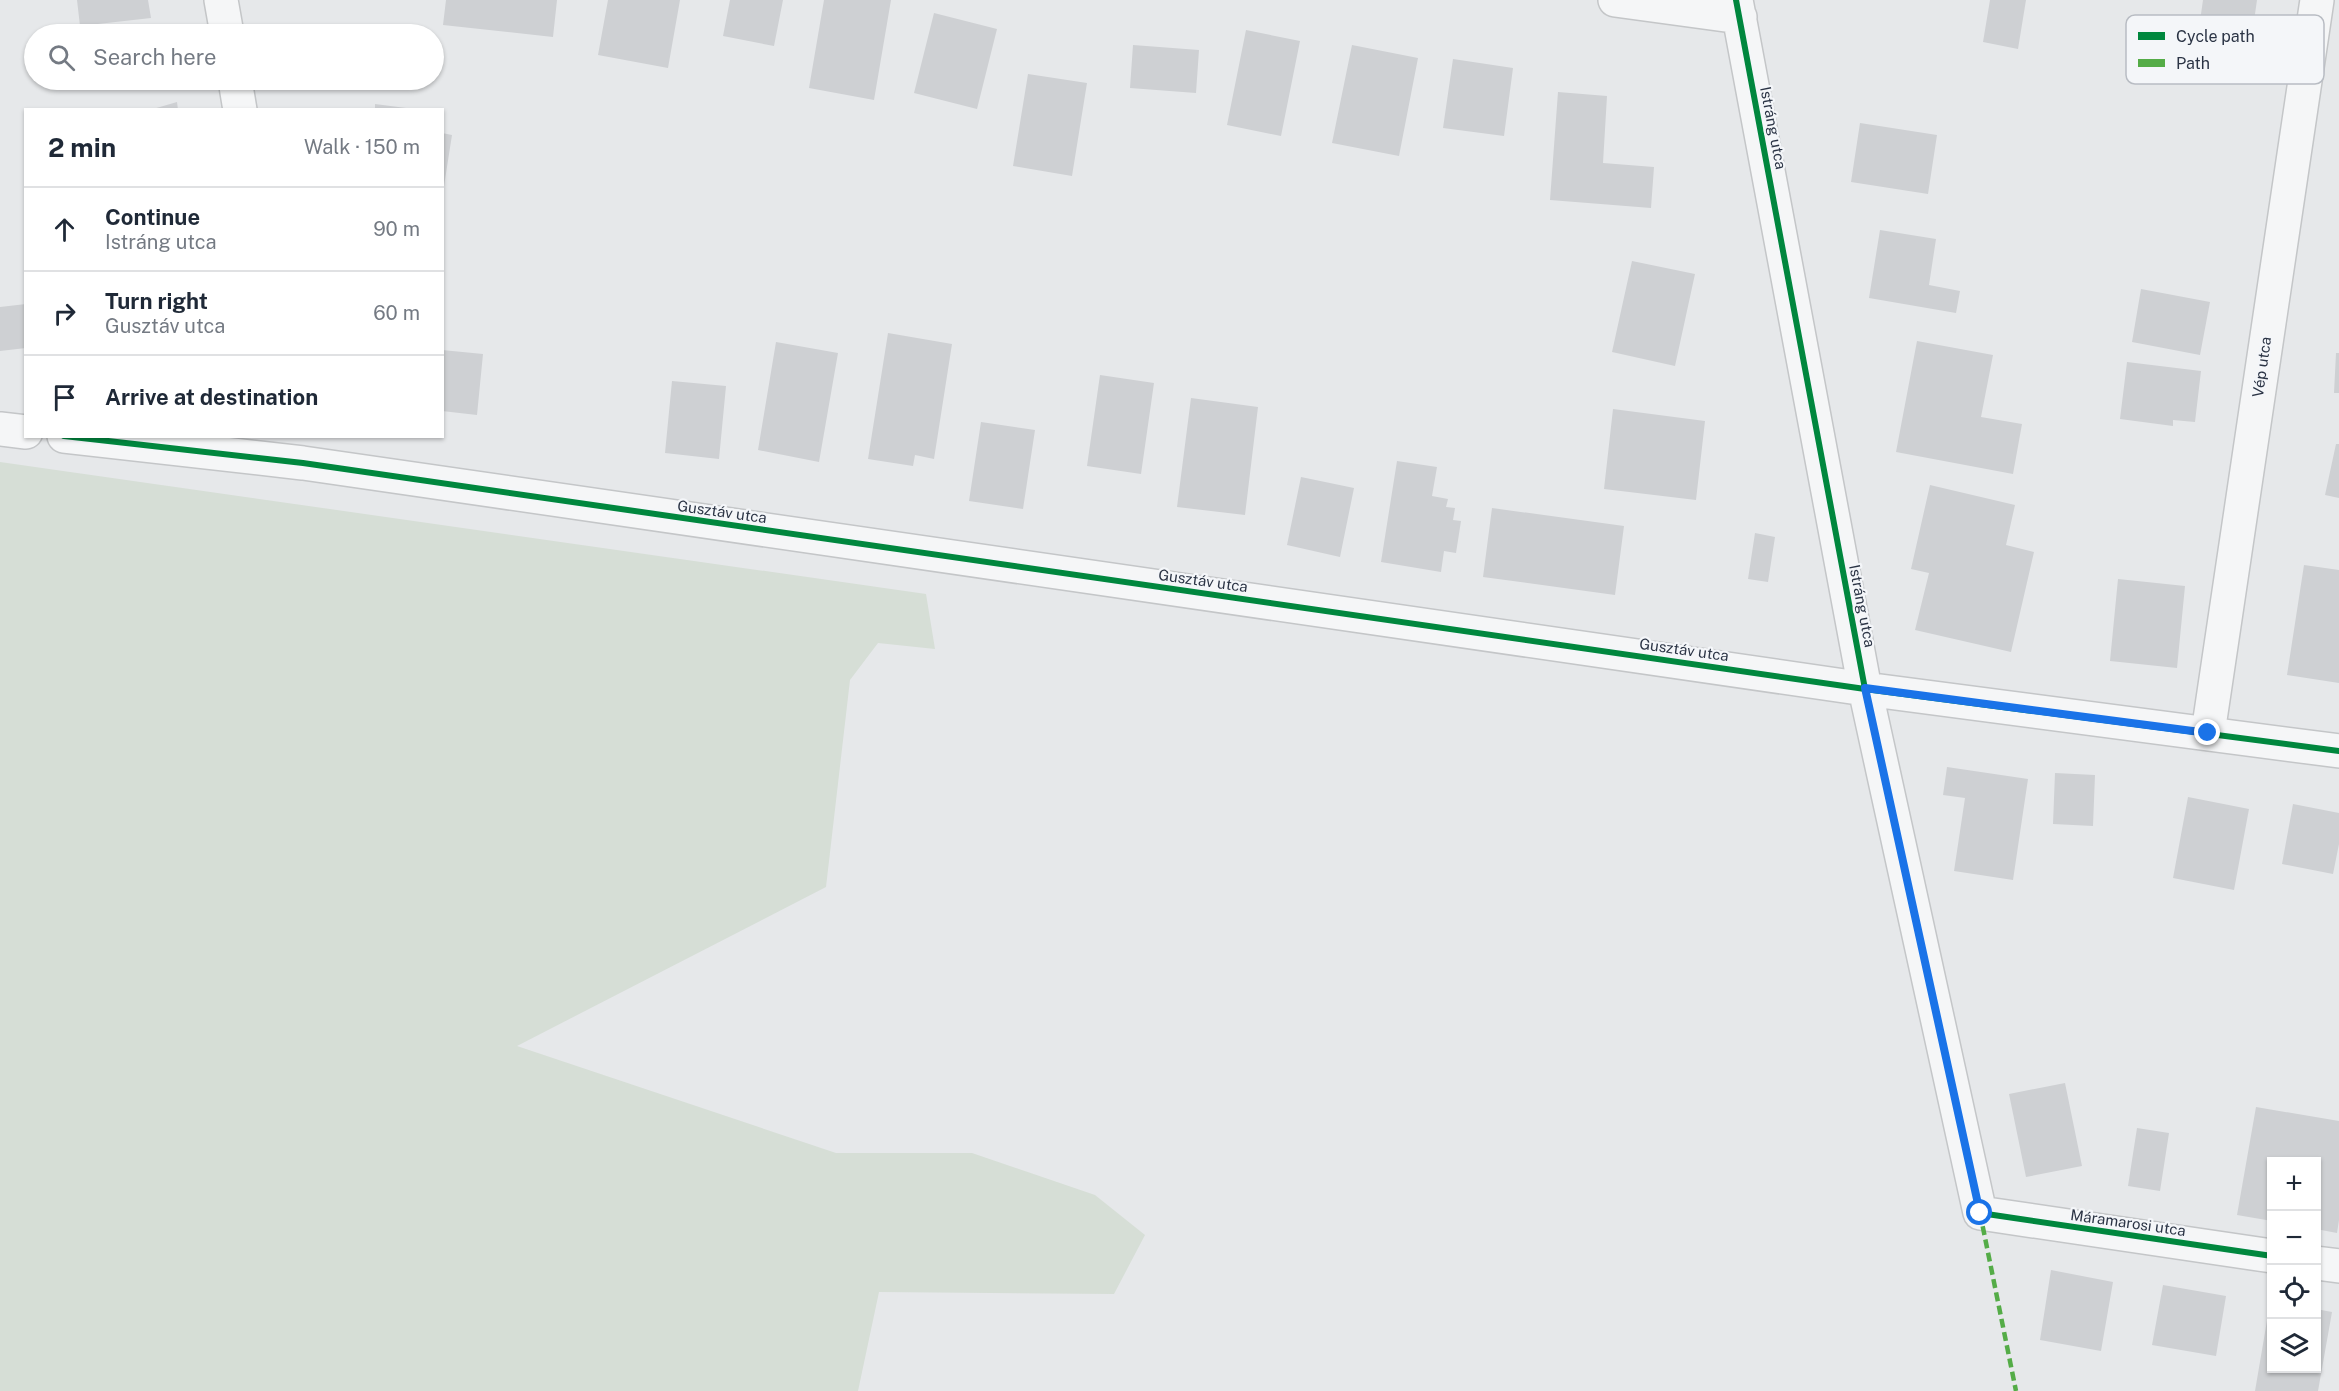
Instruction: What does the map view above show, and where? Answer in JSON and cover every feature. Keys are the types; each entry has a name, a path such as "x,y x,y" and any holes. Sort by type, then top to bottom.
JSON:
{"street":[{"path":"221,0 225,24"},
{"path":"1616,0 1738,9"},
{"name":"Vép utca","path":"2315,15 2317,0"},
{"name":"Istráng utca","path":"1738,9 1865,688 1980,1213"},
{"name":"Vép utca","path":"2208,733 2305,84"},
{"path":"237,90 240,108"},
{"path":"0,429 24,432"},
{"name":"Gusztáv utca","path":"98,438 301,450 1865,688 2339,751"},
{"name":"Máramarosi utca","path":"1980,1213 2267,1255"},
{"path":"2321,1264 2339,1266"}],"shaded area":[{"path":"0,462 926,594 935,649 878,643 850,680 826,887 517,1046 836,1153 972,1153 1095,1195 1145,1235 1114,1294 879,1292 858,1391 0,1391"}],"building":[{"path":"77,0 148,0 151,18 80,24"},
{"path":"446,0 557,0 553,37 443,24"},
{"path":"608,0 680,0 668,68 598,55"},
{"path":"730,0 783,0 774,46 723,36"},
{"path":"824,0 891,0 874,100 809,88"},
{"path":"1990,0 2026,0 2018,49 1983,42"},
{"path":"2203,0 2257,0 2255,15 2201,15"},
{"path":"934,13 997,29 977,109 914,93"},
{"path":"1246,30 1300,41 1281,136 1227,125"},
{"path":"1133,45 1199,50 1196,93 1130,88"},
{"path":"1352,45 1418,58 1399,156 1332,143"},
{"path":"1453,59 1513,68 1504,136 1443,128"},
{"path":"1028,74 1087,83 1072,176 1013,166"},
{"path":"1558,92 1607,96 1603,163 1654,167 1651,208 1550,200"},
{"path":"177,102 178,108 156,108"},
{"path":"375,104 406,108 375,108"},
{"path":"1860,123 1937,135 1928,194 1851,182"},
{"path":"444,133 452,135 444,186"},
{"path":"1880,230 1936,239 1929,285 1960,291 1956,313 1869,298"},
{"path":"1632,261 1695,274 1675,366 1612,352"},
{"path":"2141,289 2210,302 2200,355 2132,342"},
{"path":"24,304 24,348 0,351 0,307"},
{"path":"888,333 952,344 934,459 915,455 913,466 868,459"},
{"path":"1917,341 1993,355 1981,417 2022,424 2013,474 1896,452"},
{"path":"776,342 838,353 819,462 758,450"},
{"path":"444,350 483,354 477,415 444,411"},
{"path":"2336,353 2339,353 2339,393 2334,393"},
{"path":"2127,362 2201,371 2195,422 2173,420 2173,426 2120,419"},
{"path":"1100,375 1154,383 1141,474 1087,466"},
{"path":"672,381 726,386 719,459 665,453"},
{"path":"1191,398 1258,407 1245,515 1177,507"},
{"path":"1613,409 1705,421 1696,500 1604,489"},
{"path":"981,422 1035,430 1023,509 969,501"},
{"path":"2336,444 2339,444 2339,498 2325,495"},
{"path":"1397,461 1437,467 1432,496 1448,499 1446,507 1455,508 1453,520 1461,521 1456,553 1444,551 1441,572 1381,562"},
{"path":"1301,477 1354,488 1340,557 1287,545"},
{"path":"1930,485 2015,505 2006,545 2034,552 2011,652 1915,630 1929,573 1911,569"},
{"path":"1492,508 1624,526 1615,595 1483,577"},
{"path":"1755,533 1775,537 1768,582 1748,579"},
{"path":"2304,565 2339,570 2339,683 2287,675"},
{"path":"2118,579 2185,586 2177,668 2110,661"},
{"path":"1947,767 2028,779 2013,880 1954,871 1965,798 1943,795"},
{"path":"2055,773 2095,775 2093,826 2053,824"},
{"path":"2188,797 2249,809 2234,890 2173,878"},
{"path":"2293,804 2339,813 2339,844 2333,874 2282,864"},
{"path":"2065,1083 2082,1166 2026,1177 2009,1094"},
{"path":"2256,1107 2339,1121 2337,1233 2321,1230 2321,1157 2267,1157 2267,1220 2237,1215"},
{"path":"2137,1128 2169,1133 2160,1191 2128,1186"},
{"path":"2051,1270 2113,1282 2101,1351 2040,1340"},
{"path":"2163,1285 2226,1296 2216,1356 2152,1345"},
{"path":"2321,1310 2332,1312 2318,1391 2255,1391 2267,1321 2267,1373 2321,1373"}],"marked path":[{"path":"1980,1213 2016,1391"}],"cycle path":[{"path":"1736,0 1865,689 1980,1213 2267,1255"},
{"path":"82,438 303,463 1865,689 2339,751"}],"route":[{"path":"1980,1213 1865,688 2208,733"}]}
